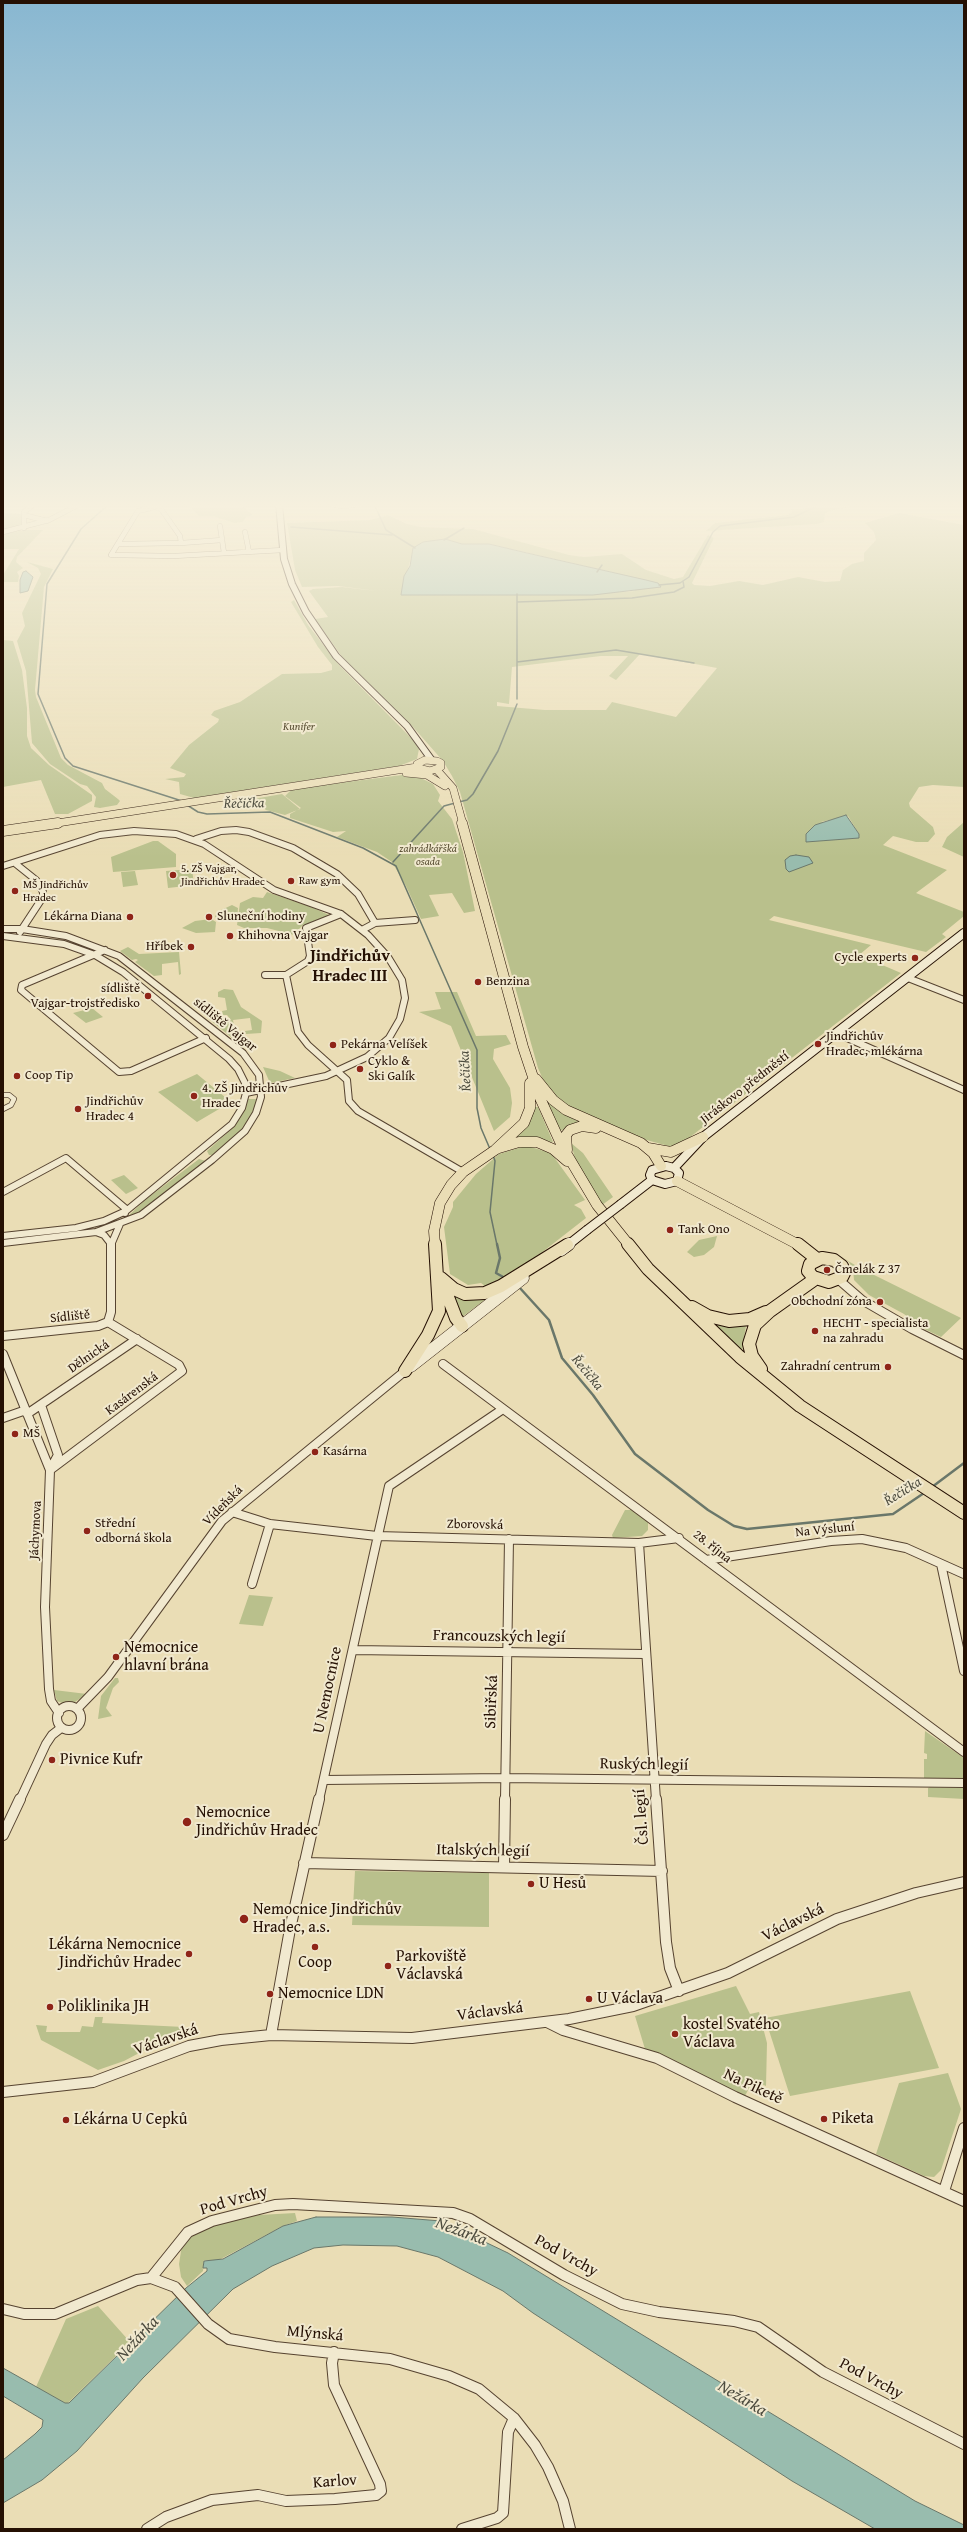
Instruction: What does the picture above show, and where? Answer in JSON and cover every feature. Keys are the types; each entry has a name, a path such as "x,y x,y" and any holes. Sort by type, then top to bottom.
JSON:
{"main road":[{"path":"314,622 325,641 348,669 406,726 431,759 441,764 437,770"},
{"path":"417,767 420,761 431,759"},
{"path":"3,831 417,767 424,770 437,770 450,783 457,801 531,1070 550,1122 574,1168 597,1204 626,1244 671,1293 740,1357 778,1388 852,1442 964,1513"},
{"path":"353,777 405,773 422,774 440,781 450,797 457,801"},
{"name":"Jiráskovo předměstí","path":"674,1168 703,1137 964,933"},
{"path":"531,1070 560,1106 605,1129 648,1148 671,1152 703,1137"},
{"path":"404,1371 428,1335 439,1311 439,1274 434,1238 436,1217 443,1196 463,1172 495,1150 520,1127 527,1117 531,1102 531,1070"},
{"path":"568,1157 565,1139 570,1130 582,1126 605,1129"},
{"path":"495,1150 520,1142 538,1142 557,1152 574,1168"},
{"path":"648,1148 661,1166"},
{"path":"652,1180 650,1172 661,1166 674,1168 679,1173 677,1181"},
{"path":"652,1180 665,1184 677,1181 797,1243 817,1259 828,1259 842,1266 844,1273 839,1280 829,1282 815,1279 810,1274 808,1267 817,1259"},
{"path":"404,1371 652,1180"},
{"path":"439,1274 454,1289 465,1294 485,1293 501,1286 567,1245"},
{"path":"439,1274 456,1318 462,1326"},
{"path":"778,1388 756,1363 748,1344 755,1326 770,1310 815,1279"},
{"path":"671,1293 700,1313 722,1320 742,1320 770,1310"},
{"path":"439,1311 447,1320 462,1326"}],"street":[{"path":"196,839 221,831 236,830 248,832 293,848 337,874 358,894 376,923"},
{"path":"3,866 16,864 78,841 110,833 160,832 196,839 274,890 316,903 341,914 362,930 388,957 402,980 405,998 400,1019 388,1038 367,1056 338,1071 311,1080 246,1093 242,1108 232,1124 199,1154 126,1211 104,1221 76,1228 3,1236"},
{"path":"16,864 36,880 43,892 43,897 16,937"},
{"path":"265,975 286,975 308,961 310,956 306,928 341,914"},
{"path":"362,930 376,923 415,920"},
{"name":"sídliště Vajgar","path":"3,928 22,929 66,936 106,950 125,961 243,1053 259,1075 261,1090 261,1098 256,1113 245,1131 212,1160 141,1215 119,1225 96,1232 3,1243"},
{"name":"sídliště Vajgar","path":"3,936 64,944 95,956 123,972 206,1038 238,1070 245,1083 246,1093"},
{"path":"95,956 106,950"},
{"name":"sídliště Vajgar","path":"95,956 22,985 21,990 119,1072 131,1071 206,1038"},
{"path":"286,975 296,1027 308,1045 338,1071 346,1080 350,1101 358,1111 463,1172"},
{"path":"908,978 964,1000"},
{"path":"836,1033 964,1090"},
{"path":"3,1095 14,1099 11,1105 3,1109"},
{"path":"199,1154 212,1160"},
{"path":"3,1192 66,1158 126,1211"},
{"path":"96,1232 104,1235 111,1244 126,1211"},
{"name":"Sídliště","path":"3,1336 98,1326 108,1322 111,1312 111,1244"},
{"path":"839,1280 868,1303 912,1329 964,1354"},
{"name":"Dělnická","path":"3,1418 26,1412 41,1405 137,1339 108,1322"},
{"name":"Kasárenská","path":"50,1470 182,1371 179,1366 137,1339"},
{"name":"Jáchymova","path":"3,1354 50,1470 45,1607 49,1689 51,1701 59,1712"},
{"name":"28. října","path":"443,1364 502,1409 679,1538 706,1560 964,1752"},
{"name":"Vídeňská","path":"77,1709 108,1677 213,1534 232,1512 404,1371"},
{"path":"41,1405 58,1455 50,1470"},
{"name":"U Nemocnice","path":"271,2035 281,1970 389,1486 502,1409"},
{"name":"Zborovská","path":"232,1512 247,1518 270,1524 377,1536 509,1538 639,1543 679,1538"},
{"path":"252,1584 270,1524"},
{"name":"Sibiřská","path":"504,1867 504,1778 508,1652 509,1538"},
{"name":"Na Výsluní","path":"706,1560 831,1541 862,1539 894,1544 964,1574"},
{"name":"Čsl. legií","path":"639,1543 645,1654 666,1942 670,1968 678,1991"},
{"path":"941,1564 964,1670"},
{"name":"Francouzských legií","path":"353,1650 645,1654"},
{"path":"3,1834 46,1744 52,1735 61,1728 72,1728 78,1724 82,1714 77,1709 70,1708 59,1712 56,1719 61,1728"},
{"name":"Ruských legií","path":"324,1780 504,1778 964,1783"},
{"name":"Italských legií","path":"304,1863 662,1871"},
{"name":"Václavská","path":"3,2092 94,2082 189,2046 271,2035 412,2038 546,2022 634,2006 728,1973 837,1920 916,1894 964,1882"},
{"name":"Na Piketě","path":"546,2022 562,2030 657,2058 735,2097 964,2201"},
{"path":"944,2191 964,2128"},
{"name":"Pod Vrchy","path":"151,2278 188,2232 212,2221 275,2205 293,2204 386,2211 453,2213 470,2219 564,2275 622,2304 659,2312 734,2321 758,2327 823,2372 964,2444"},
{"path":"3,2309 24,2314 55,2314 137,2280 151,2278"},
{"name":"Mlýnská","path":"151,2278 175,2287 208,2324 220,2334 236,2342 394,2360 449,2376 479,2389 514,2418 535,2445 548,2467 563,2501 570,2529"},
{"name":"Karlov","path":"147,2529 166,2517 212,2500 258,2495 286,2501 335,2499 376,2495 381,2491 380,2484 334,2385 332,2363 334,2352"},
{"path":"462,2529 497,2518 503,2513 508,2432 514,2418"}],"green space":[{"path":"24,622 41,622 35,690 36,697 61,758 68,765 102,783 105,789 120,801 117,805 100,808 94,807 96,797 87,786 80,784 50,764 32,743 26,671 17,641 25,626"},
{"name":"Kunifer","path":"303,622 306,622 340,666 415,742 419,749 417,759 399,766 194,798 180,794 179,782 165,779 184,777 186,774 170,768 189,745 218,722 219,719 211,715 214,711 240,702 282,674 321,673 332,670 332,665 318,647"},
{"path":"317,622 964,622 964,787 933,785 919,787 909,803 910,807 933,827 935,834 928,842 916,842 893,836 883,845 947,870 916,893 964,912 964,916 942,934 946,937 926,952 774,916 769,920 871,945 859,955 901,973 676,1148 639,1138 572,1110 556,1097 544,1082 538,1068 460,792 443,761 413,727 348,665","holes":["640,654 717,668 676,717 612,702 606,710 545,710 497,706 497,702 509,704 512,667 601,656 628,656 609,676 616,680","848,816 859,834 821,822"]},
{"path":"3,640 13,641 22,670 27,708 27,736 31,748 49,765 92,795 92,801 68,814 55,814 41,780 3,787"},
{"name":"zahrádkářšká osada","path":"402,775 421,778 433,784 440,795 438,801 452,819 463,852 475,911 464,913 452,893 429,895 439,916 421,919 406,886 392,862 377,852 337,837 346,831 333,832 290,818 290,814 301,808 285,796 292,789"},
{"path":"282,794 300,809 285,815 266,810 253,799"},
{"path":"964,822 964,857 942,847 947,837"},
{"path":"153,841 158,841 176,854 176,867 113,872 111,857"},
{"path":"192,869 194,885 168,888 166,871"},
{"path":"135,871 138,885 123,887 121,872"},
{"path":"267,892 311,907 329,915 302,926 299,929 300,933 304,935 298,936 267,928 244,928 237,925 240,903 253,897 263,898"},
{"path":"232,905 238,908 237,919 221,920 215,917 217,912"},
{"path":"211,919 216,922 215,932 196,933 182,928 195,921"},
{"path":"128,947 139,954 179,952 181,974 179,975 178,962 162,964 162,975 154,976 135,962 138,960 132,960 120,951"},
{"path":"224,989 233,990 241,1007 262,1021 261,1033 246,1034 245,1031 252,1030 250,1018 233,1020 235,1032 240,1031 241,1033 240,1036 232,1038 209,1019 220,1016 216,1018 218,1023 221,1017 225,1023 231,1020 227,1015 223,1015 222,1011 227,1010 225,998 218,997 218,992"},
{"path":"435,992 457,992 476,1036 506,1035 511,1044 494,1049 493,1059 510,1088 512,1103 510,1117 494,1131 451,1026 419,1012 441,1009"},
{"path":"92,1008 103,1017 86,1023 73,1013"},
{"path":"263,1067 280,1071 295,1078 270,1083"},
{"name":"4. ZŠ Jindřichův Hradec","path":"197,1074 231,1102 197,1122 158,1092"},
{"path":"248,1099 258,1099 252,1113 241,1131 213,1155 209,1155 207,1151 235,1126"},
{"path":"549,1100 565,1114 579,1122 560,1131 546,1101"},
{"path":"535,1107 538,1107 553,1142 520,1139 517,1137 529,1124"},
{"path":"571,1143 583,1153 613,1197 602,1205 575,1159"},
{"path":"522,1147 531,1147 551,1153 585,1200 574,1205 581,1209 586,1218 518,1271 485,1286 481,1283 468,1285 450,1274 444,1227 453,1207 453,1202 476,1174 499,1154"},
{"path":"199,1159 206,1161 142,1212 124,1220 145,1200"},
{"path":"124,1175 138,1188 126,1194 111,1180"},
{"path":"717,1236 714,1247 704,1255 694,1257 687,1252 699,1240"},
{"path":"833,1252 860,1268 961,1318 941,1337 920,1327 904,1314 869,1295 854,1280 853,1269 849,1262"},
{"path":"451,1296 485,1296 486,1299 462,1317"},
{"path":"710,1322 723,1326 746,1326 742,1351"},
{"path":"625,1510 635,1510 648,1522 648,1530 642,1536 613,1538 612,1535"},
{"path":"249,1595 273,1597 263,1626 239,1624"},
{"path":"115,1678 118,1678 119,1682 113,1688 106,1708 112,1716 98,1719 101,1696"},
{"path":"54,1690 87,1694 75,1702 65,1704 57,1701"},
{"path":"925,1731 964,1758 964,1779 924,1781 924,1759 927,1759 927,1754 924,1753"},
{"path":"928,1788 964,1788 964,1799 928,1797"},
{"path":"355,1871 489,1873 489,1927 352,1925"},
{"path":"736,1986 750,2014 759,2012 767,2043 766,2086 753,2080 744,2098 645,2049 635,2016"},
{"path":"910,1991 939,2068 790,2096 765,2018"},
{"path":"95,2017 103,2017 102,2023 184,2027 188,2036 160,2042 124,2061 98,2070 41,2040 36,2025 47,2026 46,2032 80,2032 82,2026 93,2027"},
{"path":"948,2073 961,2109 941,2170 934,2177 924,2176 876,2154 899,2083"},
{"path":"295,2213 297,2221 283,2226 217,2261 204,2260 203,2271 187,2286 181,2277 179,2264 182,2245 191,2234 220,2222 259,2215"},
{"path":"98,2306 130,2342 68,2403 65,2403 36,2387 66,2319"}],"water":[{"path":"846,815 859,834 859,838 806,842 806,834 815,825"},
{"path":"796,855 809,857 813,863 789,872 786,869 785,860 790,856"},
{"name":"Nežárka","path":"316,2217 392,2217 441,2221 508,2253 915,2501 964,2525 964,2529 875,2529 792,2481 533,2313 503,2291 438,2257 397,2246 343,2245 314,2248 272,2266 233,2289 143,2378 77,2451 42,2480 3,2503 3,2460 42,2427 43,2420 3,2396 3,2368 65,2403 69,2403 186,2288 207,2271 207,2268 203,2268 204,2261 223,2259 283,2226"}],"waterway":[{"name":"Řečička","path":"44,622 38,694 65,758 73,766 182,801"},
{"path":"517,622 517,662"},
{"path":"517,662 616,650 694,663"},
{"path":"517,662 517,699"},
{"path":"459,802 467,800 473,794 498,751 517,704"},
{"path":"393,862 444,806 455,803"},
{"name":"Řečička","path":"187,805 198,812 207,814 270,812 363,848 396,866 477,1050 477,1108 481,1128 490,1149"},
{"name":"Řečička","path":"493,1155 495,1161 490,1212 497,1245"},
{"name":"Řečička","path":"497,1244 500,1258 496,1273 505,1278"},
{"name":"Řečička","path":"519,1287 549,1320 562,1358 593,1395 635,1454 708,1510 734,1526 747,1529 893,1514 924,1493"},
{"name":"Řečička","path":"932,1487 964,1463"}],"place":[{"name":"5. ZŠ Vajgar, Jindřichův Hradec","path":"173,875"},
{"name":"Raw gym","path":"291,881"},
{"name":"MŠ Jindřichův Hradec","path":"15,891"},
{"name":"Lékárna Diana","path":"130,917"},
{"name":"Sluneční hodiny","path":"209,917"},
{"name":"Khihovna Vajgar","path":"230,936"},
{"name":"Hříbek","path":"191,947"},
{"name":"Cycle experts","path":"915,958"},
{"name":"Benzina","path":"478,982"},
{"name":"sídliště Vajgar-trojstředisko","path":"148,996"},
{"name":"Jindřichův Hradec, mlékárna","path":"818,1044"},
{"name":"Pekárna Velíšek","path":"333,1045"},
{"name":"Cyklo & Ski Galík","path":"360,1069"},
{"name":"Coop Tip","path":"17,1076"},
{"name":"4. ZŠ Jindřichův Hradec","path":"194,1096"},
{"name":"Jindřichův Hradec 4","path":"78,1109"},
{"name":"Tank Ono","path":"670,1230"},
{"name":"Čmelák Z 37","path":"827,1270"},
{"name":"Obchodní zóna","path":"880,1302"},
{"name":"HECHT - specialista na zahradu","path":"815,1331"},
{"name":"Zahradní centrum","path":"888,1367"},
{"name":"MŠ","path":"15,1434"},
{"name":"Kasárna","path":"315,1452"},
{"name":"Střední odborná škola","path":"87,1531"},
{"name":"Nemocnice hlavní brána","path":"116,1657"},
{"name":"Pivnice Kufr","path":"52,1760"},
{"name":"Nemocnice Jindřichův Hradec","path":"187,1822"},
{"name":"U Hesů","path":"531,1884"},
{"name":"Nemocnice Jindřichův Hradec, a.s.","path":"244,1919"},
{"name":"Coop","path":"315,1947"},
{"name":"Lékárna Nemocnice Jindřichův Hradec","path":"189,1954"},
{"name":"Parkoviště Václavská","path":"388,1966"},
{"name":"Nemocnice LDN","path":"270,1994"},
{"name":"U Václava","path":"589,1999"},
{"name":"Poliklinika JH","path":"50,2007"},
{"name":"kostel Svatého Václava","path":"675,2034"},
{"name":"Piketa","path":"824,2119"},
{"name":"Lékárna U Cepků","path":"66,2120"}],"district":[{"name":"Jindřichův Hradec III","path":"350,967"}]}
